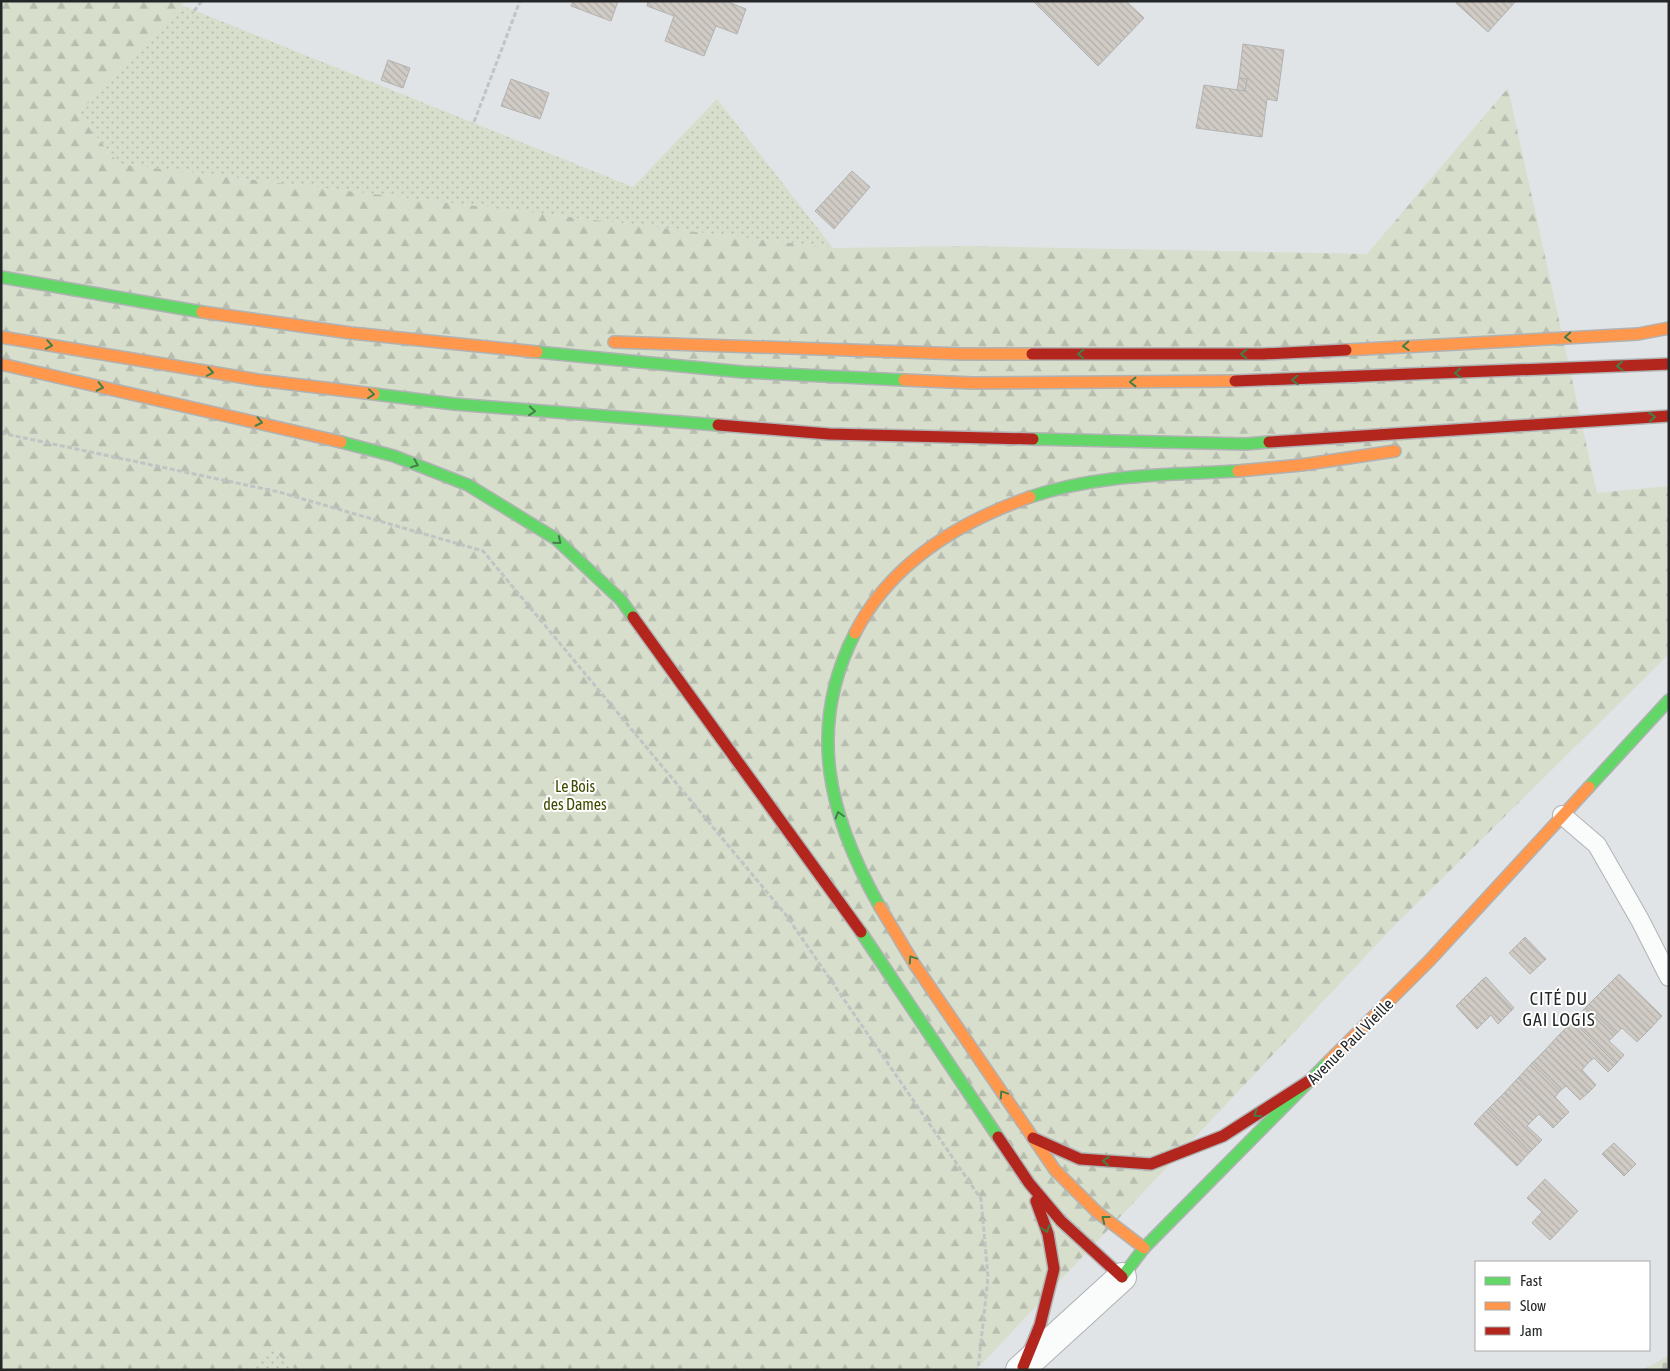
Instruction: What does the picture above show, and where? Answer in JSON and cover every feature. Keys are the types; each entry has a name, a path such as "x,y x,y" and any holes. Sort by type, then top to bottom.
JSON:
{"main road":[{"path":"1,277 163,307 351,333 743,372 972,383 1265,381 1669,364"},
{"path":"598,341 963,354 1263,354 1638,334 1669,328"},
{"path":"351,333 529,339"},
{"path":"1,337 258,380 444,403 621,419 829,434 1246,444 1669,416"},
{"path":"1,364 273,425 394,456 468,485 556,539 621,600 852,919 1029,1183 1061,1221 1122,1277"},
{"path":"1456,442 1601,421"},
{"path":"1144,1248 1102,1218 1054,1168 908,954 853,856 838,816 828,772 826,732 832,694 846,650 866,611 894,575 926,550 999,509 1039,494 1084,483 1154,475 1273,468 1408,449"},
{"name":"Avenue Paul Vieille","path":"1122,1277 1144,1248 1430,960 1562,814 1669,700"},
{"path":"1033,1138 1080,1159 1151,1164 1223,1136 1312,1079"},
{"path":"1022,1368 1040,1325 1054,1269 1048,1234 1029,1183"}],"street":[{"name":"Avenue Paul Vieille","path":"1022,1368 1122,1277"}],"lane":[{"path":"1562,814 1597,845 1640,920 1669,977"}],"path":[{"path":"194,11 202,1"},
{"path":"474,122 520,1"},
{"path":"1,433 279,492 483,551 786,915 981,1199 988,1277 978,1370"}],"green space":[{"name":"Le Bois des Dames","path":"1,1 185,1 78,114 119,164 833,248 970,246 1367,254 1508,88 1597,493 1669,486 1669,654 1393,927 976,1370 296,1370 271,1349 245,1370 1,1370"},
{"path":"181,5 633,187 717,99 833,248 119,164 78,114"},
{"path":"271,1349 296,1370 245,1370"},
{"path":"1669,1355 1669,1370 1643,1370"}],"building":[{"path":"573,1 618,1 611,21 571,6"},
{"path":"648,1 726,1 746,9 737,34 716,26 704,56 665,41 674,16 647,6"},
{"path":"1033,1 1126,1 1144,18 1098,66"},
{"path":"1457,1 1516,1 1488,32 1456,3"},
{"path":"1243,44 1284,50 1277,101 1267,99 1262,137 1196,128 1204,85 1245,91 1247,79 1239,78"},
{"path":"388,60 410,68 403,88 381,80"},
{"path":"1239,78 1247,79 1245,91 1237,90"},
{"path":"511,79 549,93 540,119 501,106"},
{"path":"852,171 870,187 834,229 815,211"},
{"path":"1525,937 1546,959 1530,974 1509,953"},
{"path":"1619,974 1662,1016 1648,1031 1604,989"},
{"path":"1486,977 1514,1008 1511,1011 1482,980"},
{"path":"1482,980 1511,1011 1498,1024 1491,1015 1477,1029 1456,1006"},
{"path":"1604,989 1648,1031 1637,1042 1622,1028 1616,1034 1587,1006"},
{"path":"1587,1006 1616,1034 1609,1041 1624,1055 1616,1064 1573,1021"},
{"path":"1573,1021 1616,1064 1608,1072 1594,1058 1588,1063 1559,1035"},
{"path":"1559,1035 1588,1063 1582,1070 1596,1085 1589,1092 1545,1050"},
{"path":"1545,1050 1589,1092 1580,1100 1566,1086 1560,1091 1532,1063"},
{"path":"1532,1063 1560,1091 1555,1097 1569,1112 1561,1120 1518,1078"},
{"path":"1518,1078 1561,1120 1553,1128 1539,1114 1533,1120 1504,1093"},
{"path":"1504,1093 1533,1120 1527,1126 1542,1140 1530,1152 1488,1109"},
{"path":"1488,1109 1530,1152 1517,1166 1474,1124"},
{"path":"1614,1143 1636,1164 1624,1176 1602,1154"},
{"path":"1545,1179 1578,1211 1550,1240 1532,1223 1542,1212 1527,1198"}],"traffic: fast":[{"path":"1,277 202,312"},
{"path":"537,352 743,372 904,380"},
{"path":"374,394 454,404 718,425"},
{"path":"1033,439 1246,444 1269,442"},
{"path":"341,442 394,456 468,485 556,539 621,600 633,617"},
{"path":"1030,497 1055,489 1107,480 1238,471"},
{"path":"855,633 840,669 831,704 828,738 830,772 837,806 848,840 862,873 880,907"},
{"path":"1589,787 1669,700"},
{"path":"861,932 998,1137"},
{"path":"1122,1277 1144,1248 1329,1061"}],"traffic: slow":[{"path":"202,312 351,333 537,352"},
{"path":"1346,350 1638,334 1669,328"},
{"path":"1,337 258,380 374,394"},
{"path":"614,342 963,354 1032,354"},
{"path":"1,364 341,442"},
{"path":"904,380 972,383 1235,381"},
{"path":"1238,471 1301,465 1395,451"},
{"path":"855,633 870,608 887,586 929,548 978,519 1030,497"},
{"path":"1329,1061 1430,960 1589,787"},
{"path":"880,907 915,965 1055,1170 1097,1212 1144,1248"}],"traffic: jam":[{"path":"1032,354 1263,354 1346,350"},
{"path":"1235,381 1669,364"},
{"path":"1269,442 1669,416"},
{"path":"718,425 829,434 1033,439"},
{"path":"633,617 861,932"},
{"path":"1033,1138 1080,1159 1151,1164 1223,1136 1312,1079"},
{"path":"998,1137 1029,1183 1061,1221 1122,1277"},
{"path":"1023,1367 1040,1325 1054,1269 1048,1234 1036,1201"}],"district":[{"name":"CITÉ DU GAI LOGIS","path":"1559,1008"}]}
